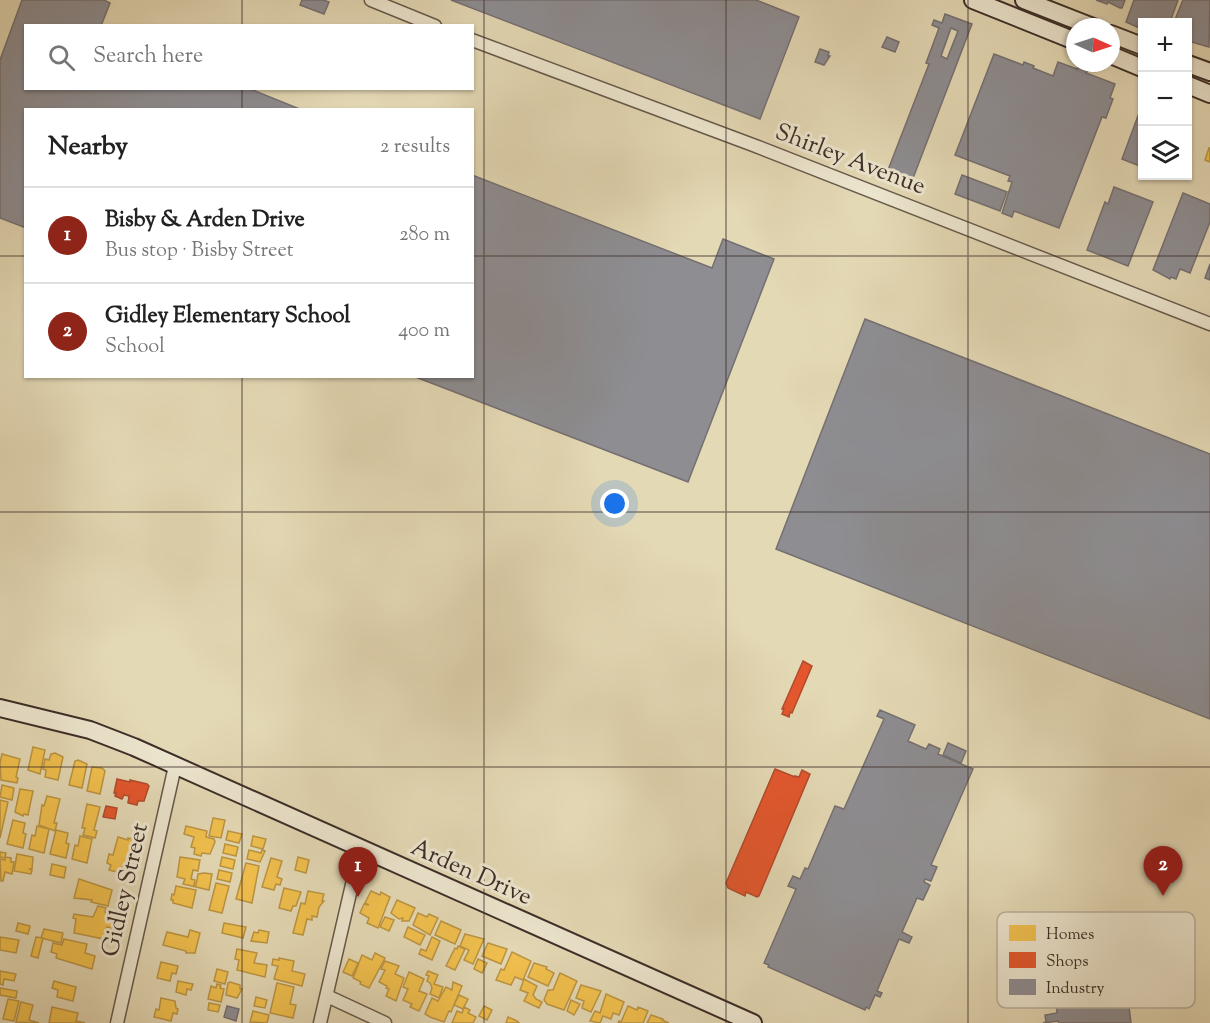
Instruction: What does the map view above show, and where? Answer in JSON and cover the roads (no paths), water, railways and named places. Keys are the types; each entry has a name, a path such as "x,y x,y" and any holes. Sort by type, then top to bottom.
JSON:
{"street":[{"path":"371,0 430,24"},
{"path":"973,0 1066,37"},
{"path":"1024,0 1070,18"},
{"path":"1120,37 1138,44"},
{"name":"Shirley Avenue","path":"474,40 753,145 1210,324"},
{"path":"1120,59 1138,66"},
{"path":"1192,65 1210,72"},
{"path":"1192,87 1210,94"},
{"name":"Arden Drive","path":"0,708 90,730 753,1023"},
{"name":"Gidley Street","path":"117,1023 175,766"},
{"path":"320,1023 360,849"},
{"path":"327,996 385,1023"}],"place":[{"name":"Gidley Elementary School","path":"1163,896"},
{"name":"Bisby & Arden Drive","path":"358,897"}]}
